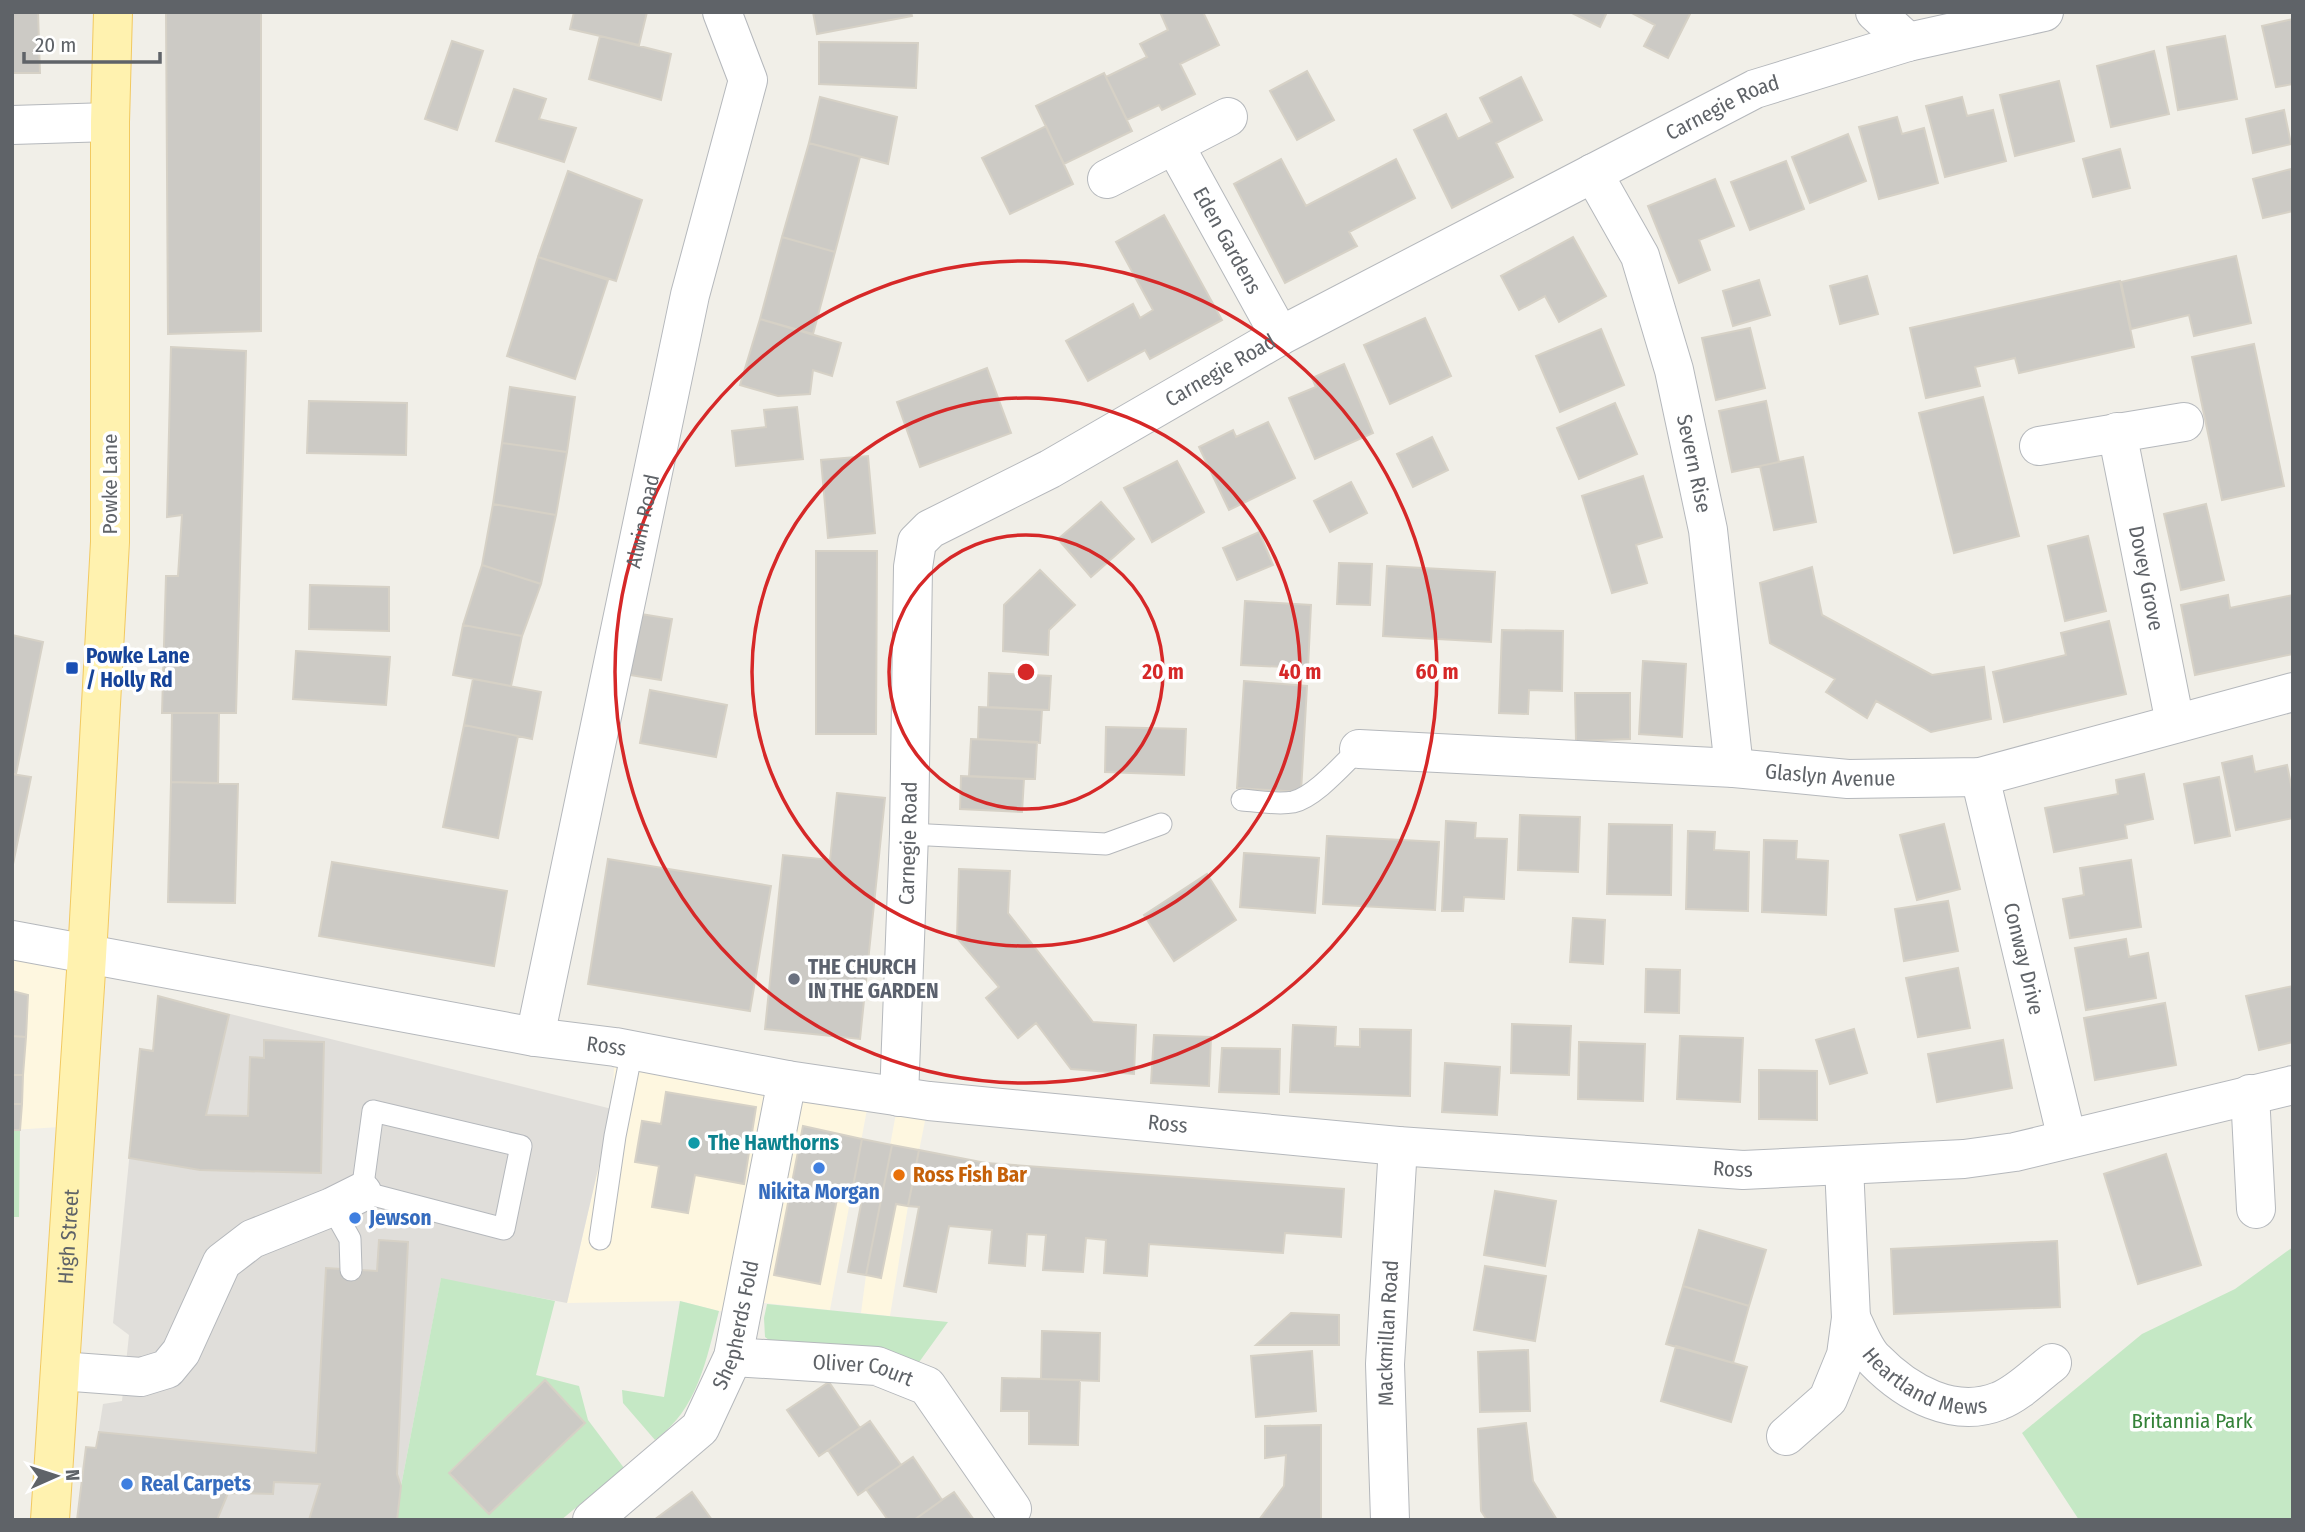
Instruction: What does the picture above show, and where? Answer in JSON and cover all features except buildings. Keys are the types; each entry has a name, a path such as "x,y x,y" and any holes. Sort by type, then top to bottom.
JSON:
{"main road":[{"name":"Powke Lane","path":"87,956 110,542 110,122 113,12"},
{"name":"High Street","path":"50,1520 87,956"}],"street":[{"name":"Alwin Road","path":"535,1037 690,295 748,80 722,12"},
{"path":"1875,12 1908,42"},
{"name":"Carnegie Road","path":"899,1097 909,834 912,567 917,542 930,529 1050,469 1280,336 1755,89 1908,42 2044,12"},
{"path":"1107,179 1228,117"},
{"path":"12,125 110,122"},
{"name":"Eden Gardens","path":"1175,146 1280,336"},
{"name":"Severn Rise","path":"1593,173 1640,256 1674,370 1708,530 1734,768"},
{"path":"2039,446 2184,422"},
{"name":"Dovey Grove","path":"2117,432 2175,723"},
{"name":"Glaslyn Avenue","path":"1359,749 1734,768 1848,779 1980,777 2293,692"},
{"name":"Conway Drive","path":"1980,777 2067,1139"},
{"name":"Ross","path":"12,940 535,1037 632,1050 787,1080 899,1097 1398,1146 1743,1170 1964,1159 2015,1152 2293,1085"},
{"name":"Shepherds Fold","path":"592,1520 700,1428 733,1357 787,1080"},
{"path":"2250,1094 2256,1209"},
{"name":"Mackmillan Road","path":"1390,1520 1385,1364 1398,1146"},
{"name":"Heartland Mews","path":"1786,1436 1828,1399 1846,1355 1851,1318 1844,1166"},
{"path":"60,1371 141,1377 167,1369 181,1352 222,1262 252,1239 347,1199"},
{"name":"Heartland Mews","path":"1851,1318 1873,1359 1912,1390 1947,1405 1975,1408 2002,1400 2052,1363"},
{"name":"Oliver Court","path":"733,1357 877,1366 927,1386 1012,1509"}],"lane":[{"path":"1242,800 1280,802 1300,799 1312,792 1359,749"},
{"path":"909,834 1106,845 1161,824"},
{"path":"600,1239 615,1136 632,1050"},
{"path":"347,1199 504,1229 521,1146 373,1111 347,1199 351,1270"}],"shaded area":[{"path":"12,940 87,956 76,1126 12,1130"},
{"name":"Jewson","path":"158,996 612,1109 567,1303 441,1279 401,1486 397,1520 77,1520 86,1447 96,1448 103,1404 122,1401 129,1335 113,1323 140,1049 153,1050"},
{"path":"615,1047 870,1093 830,1310 745,1301 742,1310 719,1311 680,1301 567,1303 612,1109"},
{"path":"899,1097 929,1101 890,1316 861,1313 866,1275"}],"green space":[{"path":"12,1130 20,1130 19,1217 12,1217"},
{"name":"Britannia Park","path":"2293,1247 2293,1520 2079,1520 2022,1433 2142,1334 2235,1289"},
{"path":"441,1278 555,1301 536,1375 579,1386 588,1420 624,1468 561,1520 397,1520 401,1486","holes":["545,1381 585,1423 489,1514 449,1472"]},
{"path":"680,1301 719,1311 704,1365 691,1398 670,1428 655,1440 623,1403 622,1390 664,1397"},
{"path":"767,1304 948,1322 917,1365 777,1346 765,1337 764,1318"}],"place":[{"name":"Powke Lane / Holly Rd","path":"72,668"},
{"name":"THE CHURCH IN THE GARDEN","path":"794,979"},
{"name":"The Hawthorns","path":"694,1143"},
{"name":"Nikita Morgan","path":"819,1168"},
{"name":"Ross Fish Bar","path":"899,1175"},
{"name":"Jewson","path":"355,1218"},
{"name":"Real Carpets","path":"127,1484"}]}
